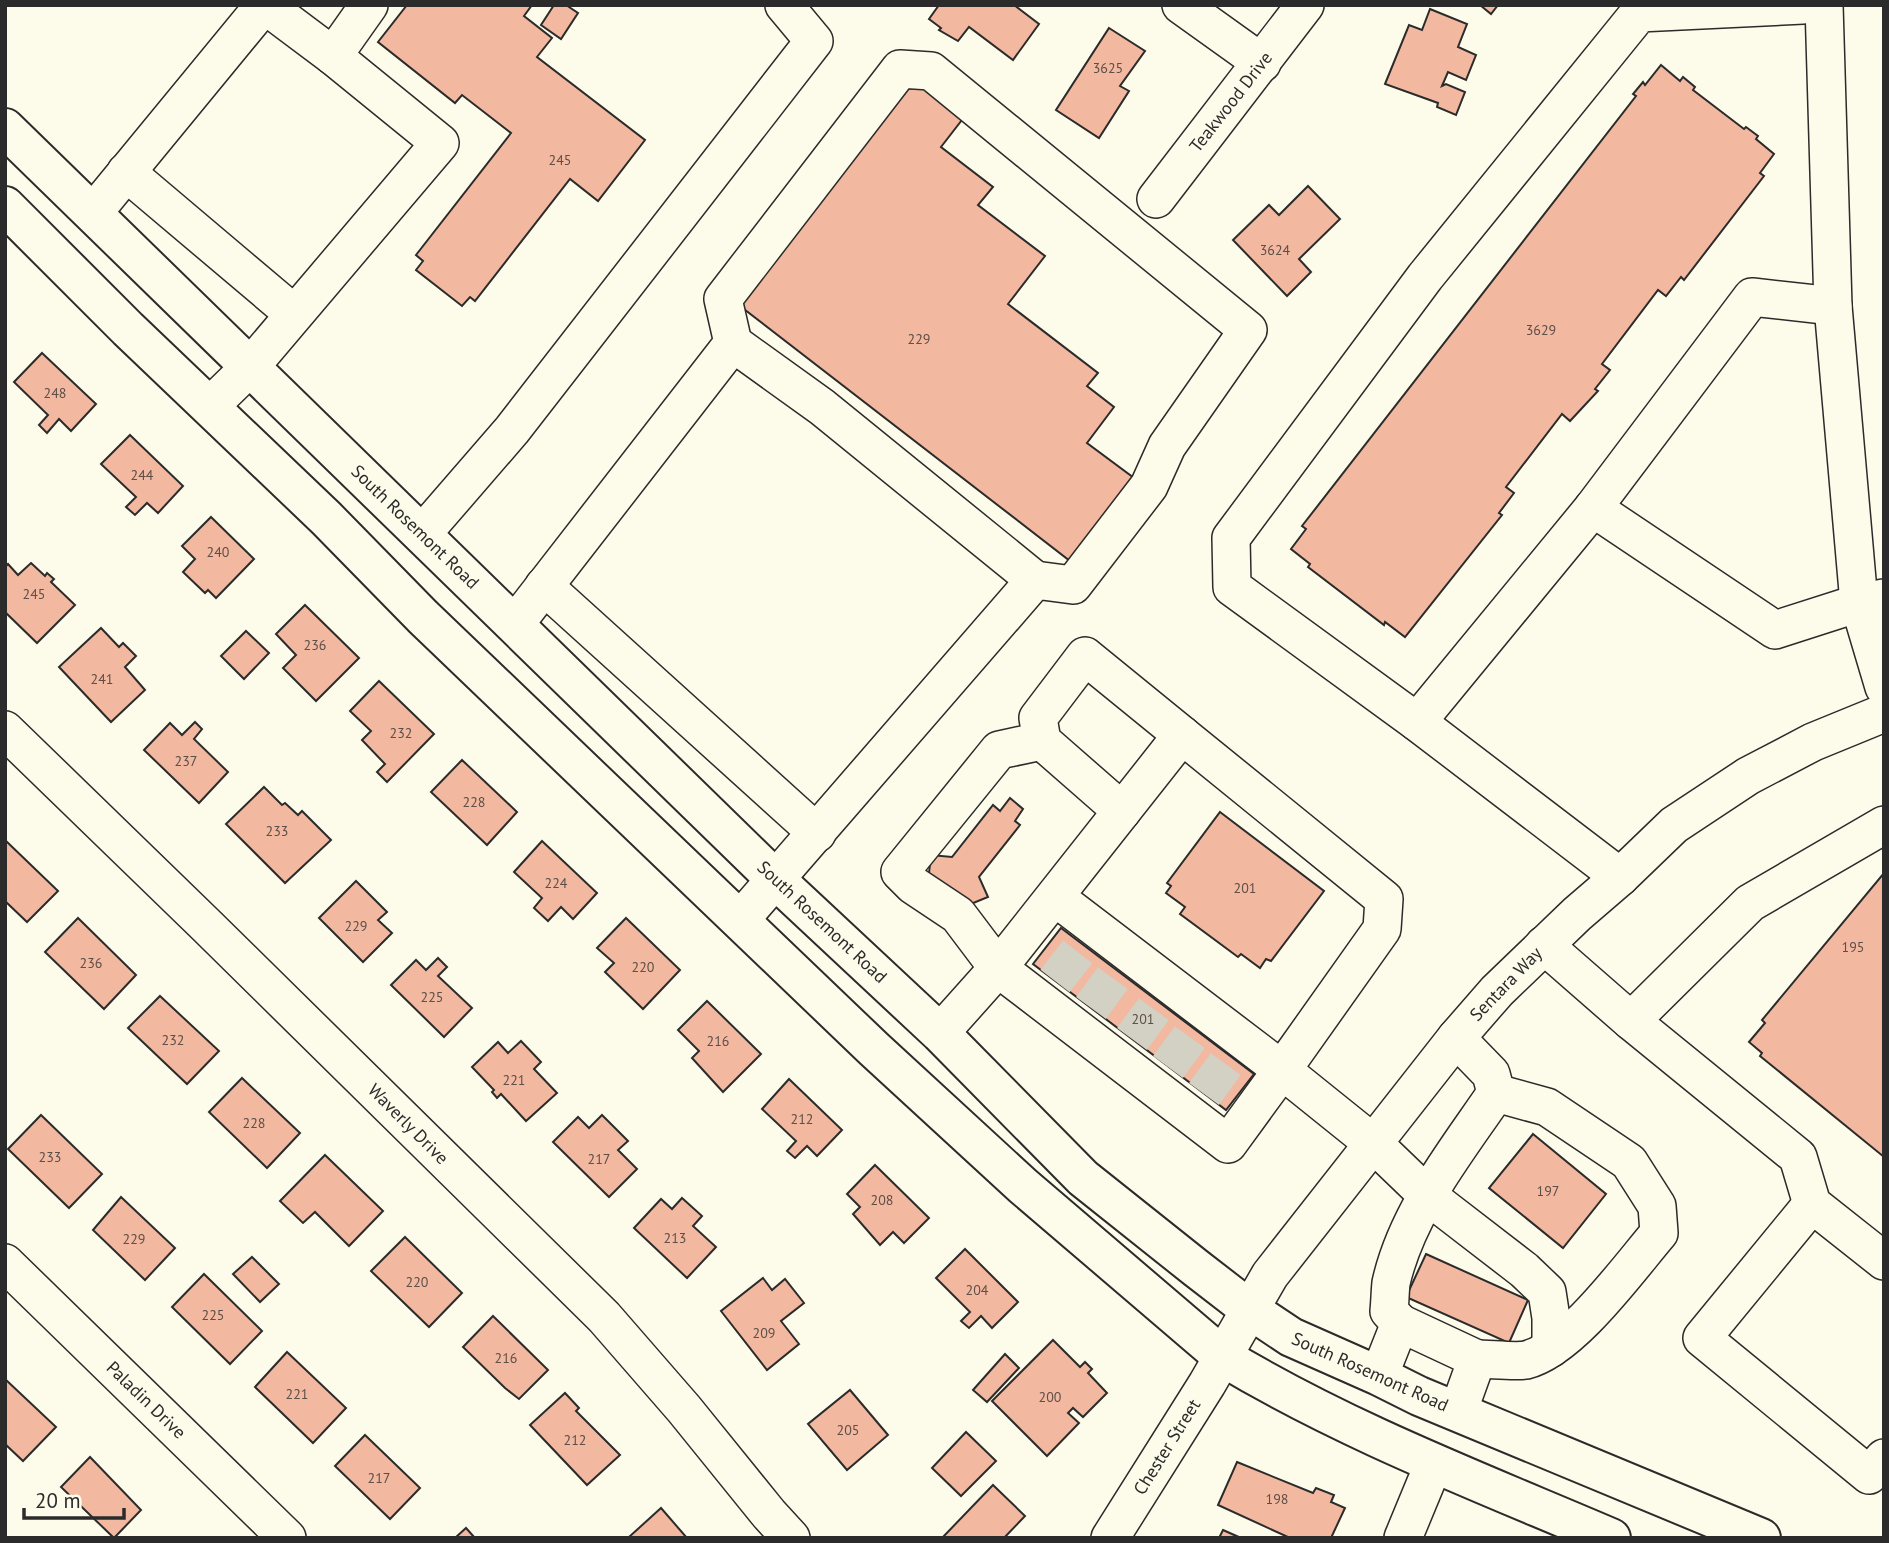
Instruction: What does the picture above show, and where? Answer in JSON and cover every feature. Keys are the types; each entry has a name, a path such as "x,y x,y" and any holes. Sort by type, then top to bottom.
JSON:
{"main road":[{"name":"South Rosemont Road","path":"5,128 775,879 940,1033 1083,1178 1249,1309 1291,1337 1419,1396 1761,1538"},
{"path":"5,206 128,329 326,517 424,617 874,1049 1023,1186 1223,1357 1260,1379 1380,1440 1611,1538"}],"street":[{"path":"93,213 265,5 440,143 250,366 210,406"},
{"path":"332,56 369,5"},
{"path":"422,534 512,430 814,41 785,5"},
{"path":"1181,5 1262,63"},
{"name":"Teakwood Drive","path":"1156,198 1305,5"},
{"path":"1620,877 1417,722 1232,587 1231,538 1425,276 1639,13 1803,5"},
{"path":"1824,5 1833,306 1884,687"},
{"path":"900,69 931,71 1248,330 1167,446 1149,486 1073,585 1035,580 822,407 733,344 723,299 900,69"},
{"path":"126,173 295,314"},
{"path":"1417,722 1593,508 1752,297 1833,306"},
{"path":"515,624 733,344"},
{"path":"1593,508 1775,630 1871,600"},
{"path":"740,920 1035,580"},
{"path":"544,586 817,833"},
{"path":"1042,741 999,750 900,872 913,885 958,915 998,968 1048,990 1196,1104 1228,1144 1382,929 1384,899 1085,656 1038,719 1042,741 1122,811"},
{"name":"Sentara Way","path":"1223,1357 1270,1275 1350,1172 1455,1038 1497,991 1544,945 1674,825 1748,776 1813,742 1884,713"},
{"name":"Waverly Drive","path":"5,730 604,1317 791,1538"},
{"path":"940,1033 998,968 1182,735"},
{"path":"1632,1021 1750,903 1884,825"},
{"path":"1055,897 1089,936 1238,1049 1282,1070 1374,1144 1428,1196 1524,1270 1547,1292 1551,1318 1551,1348"},
{"path":"1544,945 1798,1157 1812,1204 1884,1262"},
{"path":"1455,1038 1491,1074 1496,1093 1445,1167 1410,1228 1391,1284 1389,1311 1400,1323 1477,1359 1526,1360 1551,1348 1592,1312 1659,1233 1657,1206 1629,1162 1547,1107 1496,1093"},
{"path":"1812,1204 1702,1338 1869,1475 1884,1458"},
{"name":"Paladin Drive","path":"5,1263 287,1538"},
{"path":"1379,1376 1400,1323"},
{"name":"Chester Street","path":"1123,1533 1223,1357"},
{"path":"1458,1412 1477,1359"},
{"path":"1403,1538 1434,1463"}],"building":[{"path":"407,5 532,5 524,16 552,38 537,57 645,140 598,201 570,179 475,301 470,297 462,306 416,270 423,261 416,255 511,133 462,95 455,103 378,42"},
{"path":"554,5 566,5 578,13 561,39 541,25"},
{"path":"939,5 1014,5 1039,24 1013,60 969,27 958,41 939,30 941,28 929,19"},
{"path":"1480,5 1498,5 1491,14"},
{"path":"1430,9 1467,24 1458,47 1476,55 1466,80 1448,72 1442,86 1446,84 1465,92 1456,115 1437,107 1438,103 1385,84 1409,25 1422,30"},
{"path":"1109,28 1145,51 1120,86 1129,91 1099,138 1056,110"},
{"path":"1661,65 1680,81 1683,77 1695,87 1693,90 1744,129 1746,127 1758,136 1756,139 1774,154 1760,173 1764,176 1684,280 1681,277 1666,296 1658,290 1602,364 1610,370 1595,389 1598,391 1570,421 1562,414 1506,487 1514,493 1499,513 1502,515 1405,637 1385,622 1384,625 1308,567 1310,564 1291,549 1306,529 1302,526 1636,96 1633,94 1643,82 1645,85"},
{"path":"926,86 965,116 941,147 993,187 978,205 1045,256 1008,304 1098,373 1087,386 1114,407 1087,443 1134,478 1070,561 740,306 907,89"},
{"path":"1308,186 1340,219 1299,259 1311,272 1287,296 1233,240 1269,205 1279,215"},
{"path":"42,353 96,404 71,431 59,419 47,433 39,425 48,415 14,382"},
{"path":"130,435 183,486 158,513 147,503 135,515 126,507 136,497 101,464"},
{"path":"211,517 254,559 216,598 208,590 205,593 183,572 195,559 182,546"},
{"path":"31,563 45,576 47,573 54,579 51,582 75,605 37,643 5,612 5,567 8,564 18,575"},
{"path":"305,605 359,658 316,701 283,668 296,655 276,634"},
{"path":"101,628 119,647 123,643 136,656 125,667 145,690 111,722 59,667"},
{"path":"246,631 269,653 244,679 221,656"},
{"path":"379,681 434,734 387,782 377,772 385,764 362,740 371,731 350,711"},
{"path":"195,722 202,729 194,739 228,772 199,803 144,750 170,723 182,735"},
{"path":"462,760 517,812 487,845 431,792"},
{"path":"264,787 282,805 285,803 298,815 302,811 331,840 285,883 226,824"},
{"path":"1010,798 1023,809 1015,821 1020,825 979,877 988,897 961,908 928,882 931,855 952,857 993,805 1000,811"},
{"path":"1220,812 1324,891 1271,961 1266,959 1260,968 1241,954 1238,957 1180,914 1185,907 1166,893 1171,886 1167,883"},
{"path":"5,840 58,891 27,922 5,901"},
{"path":"542,841 597,893 573,919 561,907 548,921 534,908 542,898 514,872"},
{"path":"1884,873 1884,1157 1760,1056 1762,1053 1749,1042 1765,1023 1762,1020"},
{"path":"356,881 387,912 378,920 392,933 363,962 319,918"},
{"path":"78,918 136,975 104,1009 45,952"},
{"path":"626,918 680,970 643,1009 605,972 614,963 597,948"},
{"path":"1061,928 1254,1074 1226,1110 1033,964"},
{"path":"438,958 447,967 438,976 472,1008 444,1037 391,985 416,960 426,970"},
{"path":"160,996 219,1051 187,1084 128,1028"},
{"path":"707,1001 761,1054 723,1092 692,1058 699,1051 678,1030"},
{"path":"521,1041 541,1062 534,1069 557,1093 526,1121 501,1094 497,1098 492,1092 494,1090 472,1067 498,1042 508,1053"},
{"path":"242,1078 300,1133 267,1168 209,1112"},
{"path":"789,1079 842,1130 817,1156 807,1146 795,1158 787,1151 796,1141 762,1109"},
{"path":"41,1115 102,1174 69,1208 8,1149"},
{"path":"602,1115 628,1141 618,1150 637,1169 609,1197 553,1142 578,1117 589,1128"},
{"path":"1533,1134 1606,1194 1563,1248 1489,1188"},
{"path":"325,1155 383,1211 349,1246 315,1212 303,1223 280,1201"},
{"path":"875,1165 929,1218 904,1243 893,1232 880,1245 853,1214 860,1207 847,1194"},
{"path":"121,1197 175,1248 145,1280 93,1230"},
{"path":"682,1198 702,1216 693,1226 716,1247 687,1278 634,1228 661,1199 672,1209"},
{"path":"405,1237 462,1293 429,1327 371,1271"},
{"path":"965,1249 1018,1302 992,1328 981,1316 969,1328 961,1321 970,1312 936,1278"},
{"path":"1426,1254 1528,1300 1509,1343 1406,1297"},
{"path":"252,1257 279,1284 260,1302 233,1274"},
{"path":"204,1274 262,1331 230,1364 172,1307"},
{"path":"763,1278 772,1290 785,1279 804,1303 781,1321 799,1344 767,1370 721,1311"},
{"path":"493,1316 548,1370 519,1399 463,1347"},
{"path":"1053,1340 1080,1367 1085,1362 1092,1369 1088,1373 1107,1393 1083,1417 1073,1408 1068,1413 1079,1423 1047,1456 992,1401"},
{"path":"287,1352 346,1408 313,1443 255,1387"},
{"path":"1005,1354 1019,1368 987,1402 973,1390"},
{"path":"5,1379 56,1427 23,1461 5,1444"},
{"path":"850,1390 888,1435 847,1470 808,1424"},
{"path":"565,1393 579,1408 576,1411 620,1455 587,1485 530,1425"},
{"path":"966,1432 996,1461 961,1496 932,1468"},
{"path":"365,1435 420,1488 390,1519 335,1466"},
{"path":"90,1457 141,1510 114,1538 61,1487"},
{"path":"1237,1462 1313,1493 1316,1488 1334,1495 1331,1502 1345,1508 1331,1538 1290,1538 1218,1505"},
{"path":"993,1485 1025,1516 1004,1538 942,1538"},
{"path":"661,1508 687,1538 629,1537"},
{"path":"466,1528 475,1538 455,1538"},
{"path":"1223,1530 1241,1538 1219,1538"}],"tunnel":[{"path":"1055,981 1083,945"},
{"path":"1091,1008 1118,971"},
{"path":"1132,1039 1159,1002"},
{"path":"1168,1067 1195,1030"},
{"path":"1204,1094 1231,1057"}]}
